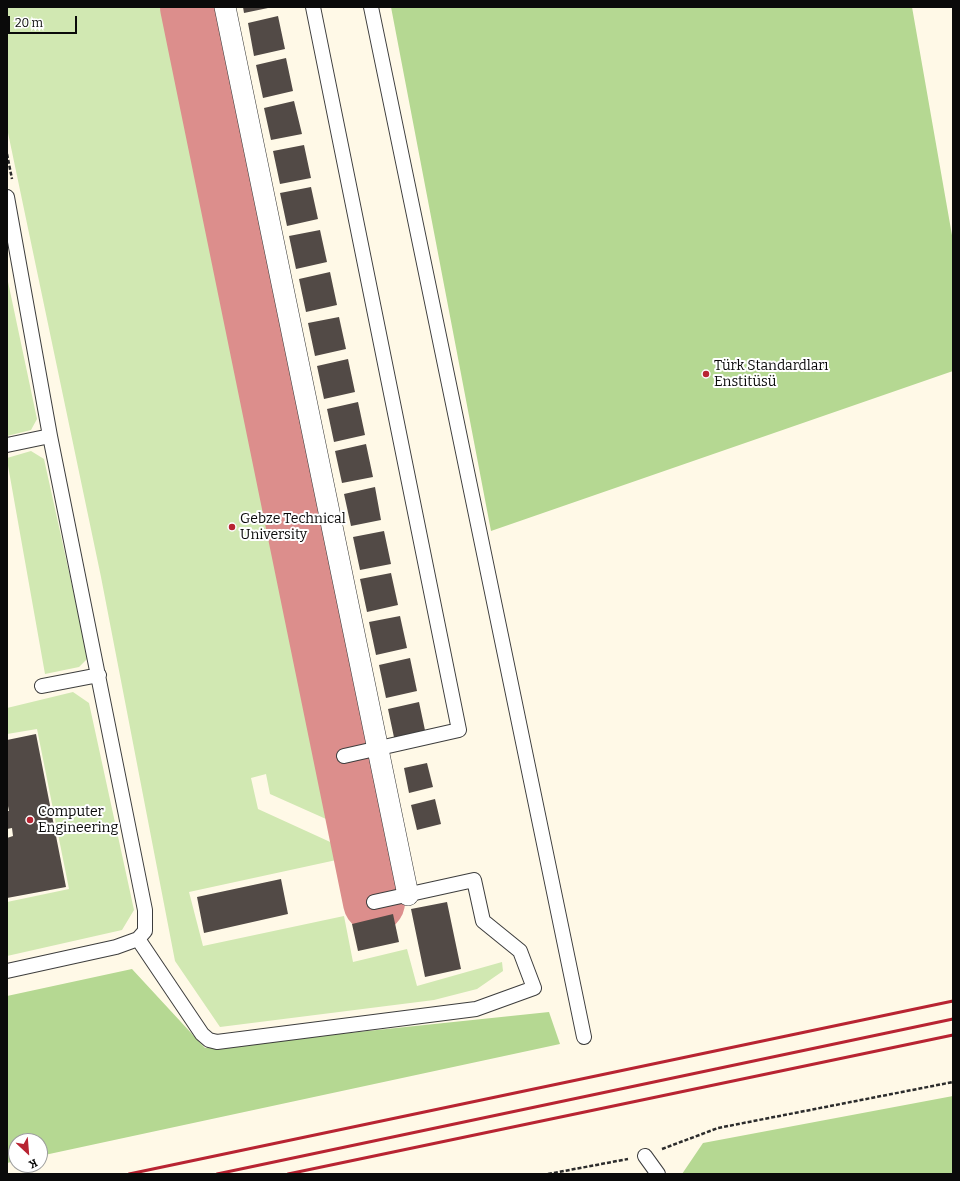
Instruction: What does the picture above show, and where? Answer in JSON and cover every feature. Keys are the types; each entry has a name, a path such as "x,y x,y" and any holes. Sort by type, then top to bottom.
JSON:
{"street":[{"path":"225,7 408,895"}],"lane":[{"path":"313,7 459,730 344,756"},
{"path":"371,7 584,1037"},
{"path":"7,197 50,436 145,910 145,931 138,939 116,947 7,970"},
{"path":"7,445 50,436"},
{"path":"42,686 99,675"},
{"path":"138,939 202,1034 209,1040 217,1042 476,1009 534,988 520,951 483,921 474,880 374,902"},
{"path":"645,1156 658,1174"}],"path":[{"path":"548,1174 645,1156 718,1128 953,1082"}],"green space":[{"path":"7,7 162,7 335,823 270,794 266,774 251,778 258,809 339,846 341,859 189,892 203,946 344,916 353,962 407,949 417,986 502,962 503,971 477,989 434,1000 220,1027 175,961 101,577 7,128"},
{"path":"391,7 912,7 953,241 953,371 491,531"},
{"path":"7,277 37,419 31,430 7,436"},
{"path":"31,451 44,459 88,658 79,667 45,674 7,460 7,458"},
{"path":"73,692 89,703 134,910 122,930 7,956 7,902 69,889 37,729 7,734 7,708"},
{"path":"132,969 205,1048 549,1012 560,1044 48,1154 48,1133 8,1133 7,1163 7,996"},
{"path":"953,1096 953,1174 682,1174 703,1143"}],"building":[{"path":"243,7 268,7 268,8 244,13"},
{"path":"278,16 285,49 254,56 248,23"},
{"path":"286,58 293,91 263,98 256,65"},
{"path":"294,101 302,134 271,140 264,108"},
{"path":"304,145 311,178 280,184 273,151"},
{"path":"311,187 318,219 287,226 280,193"},
{"path":"320,230 327,262 296,269 289,236"},
{"path":"330,272 337,305 306,312 299,279"},
{"path":"339,317 346,349 315,356 308,323"},
{"path":"348,359 355,392 324,399 317,366"},
{"path":"358,402 365,435 334,442 327,409"},
{"path":"366,444 373,477 342,483 335,451"},
{"path":"375,487 381,520 351,526 344,494"},
{"path":"384,531 391,564 360,570 353,537"},
{"path":"391,573 398,605 367,612 360,579"},
{"path":"400,616 407,648 376,655 369,622"},
{"path":"410,658 417,691 386,698 379,665"},
{"path":"419,702 426,735 395,742 388,709"},
{"name":"Computer Engineering","path":"36,734 66,887 7,898 7,838 13,836 12,828 7,829 7,811 9,811 7,801 7,740"},
{"path":"427,763 433,787 409,793 404,768"},
{"path":"435,799 441,824 417,830 411,805"},
{"path":"281,879 288,914 204,933 197,897"},
{"path":"447,902 461,969 425,977 411,909"},
{"path":"393,914 399,942 358,951 352,924"}],"taxiway":[{"path":"191,7 374,902"}],"railway":[{"path":"129,1174 953,1001"},
{"path":"217,1174 953,1019"},
{"path":"288,1174 953,1035"}],"place":[{"name":"Türk Standardları Enstitüsü","path":"706,374"},
{"name":"Gebze Technical University","path":"232,527"},
{"name":"Computer Engineering","path":"30,820"}]}
